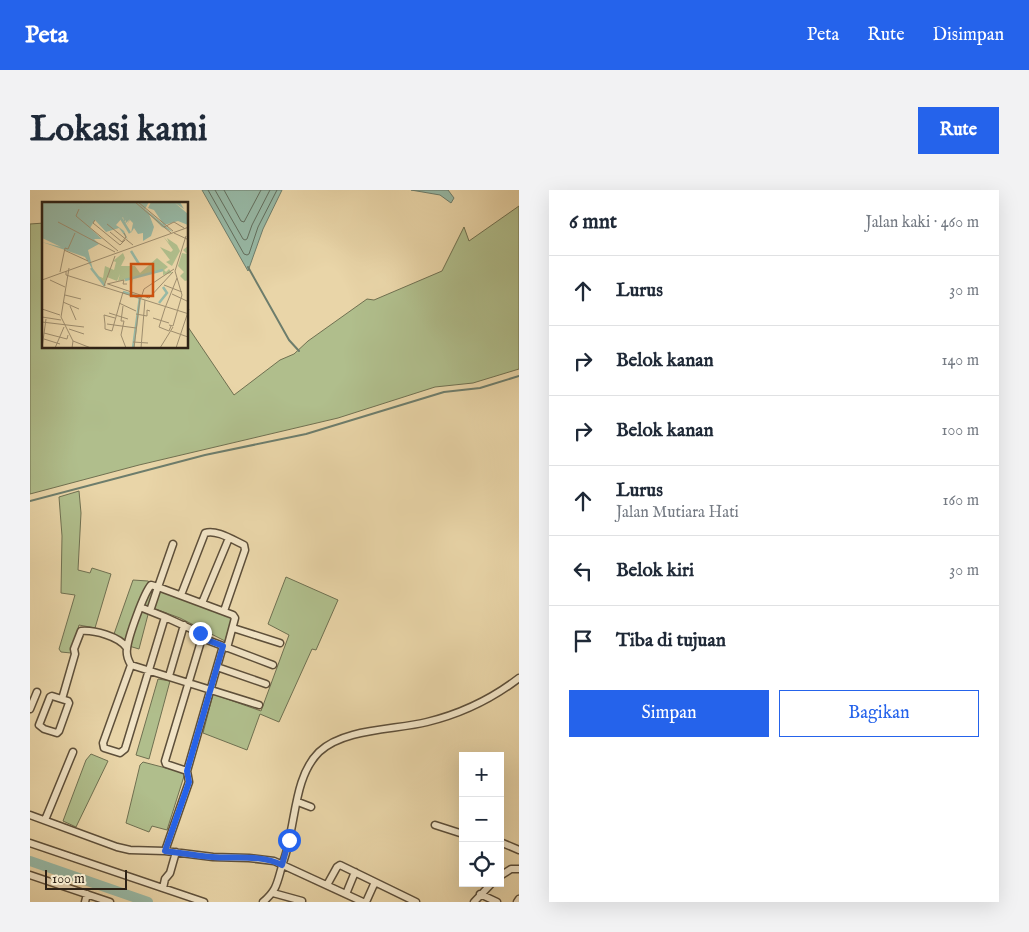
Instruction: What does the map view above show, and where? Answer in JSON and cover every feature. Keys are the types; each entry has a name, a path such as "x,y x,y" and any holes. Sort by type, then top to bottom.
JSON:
{"street":[{"path":"181,595 205,533 211,532 229,538 244,545 246,550 224,611"},
{"path":"202,603 229,538"},
{"path":"150,611 173,544"},
{"path":"126,648 149,585 235,616 233,628 210,688 187,771 189,782 165,851"},
{"path":"140,607 184,625 201,634 202,638 273,665"},
{"path":"62,699 75,654 74,649 81,631 117,639 124,644 131,665 103,744 104,748 122,753 125,749 165,617"},
{"path":"168,676 184,625"},
{"path":"233,628 280,643"},
{"path":"187,771 165,763 202,638"},
{"path":"131,665 210,688 259,705"},
{"path":"217,668 266,684"},
{"path":"263,902 273,893 308,768 317,755 326,747 339,740 367,732 417,724 445,717 495,694 519,678"},
{"path":"30,709 37,692"},
{"path":"50,697 62,699 69,703 59,731 55,733 41,727 40,724 50,697"},
{"path":"45,820 73,752"},
{"path":"298,802 311,807"},
{"path":"30,815 130,850 165,851 213,857 274,861 365,902 375,882"},
{"path":"436,825 459,833"},
{"path":"30,844 204,902"},
{"path":"504,844 519,850"},
{"path":"163,888 176,852"},
{"path":"326,885 338,866 355,872 415,902"},
{"path":"504,873 511,869 519,869"},
{"path":"346,894 355,872"},
{"path":"30,875 110,902"},
{"path":"474,902 488,887"},
{"path":"273,893 302,901"},
{"path":"84,902 87,894"},
{"path":"480,894 496,902"}],"shaded area":[{"path":"519,206 519,369 473,383 435,387 338,418 139,465 30,494 30,224 42,223 42,349 189,349 189,328 234,395 280,360 294,354 308,341 367,299 374,300 442,271 464,227 469,241"},
{"path":"79,491 81,513 78,570 90,573 92,568 111,574 95,628 79,625 71,653 61,652 59,649 75,595 61,593 62,536 59,497"},
{"path":"286,577 338,600 316,650 312,649 279,722 260,714 247,750 203,733 213,694 261,711 289,635 268,624"},
{"path":"133,580 148,581 158,588 232,617 225,641 180,618 150,607 139,649 129,646 114,634"},
{"path":"158,679 170,681 149,759 136,755"},
{"path":"91,754 108,761 76,827 63,821 86,760"},
{"path":"143,762 185,773 167,830 152,826 149,832 126,823 140,765"}],"water":[{"path":"202,190 282,190 263,229 248,271"},
{"path":"411,190 448,190 454,198 451,203 440,195"}],"waterway":[{"path":"248,267 289,340 299,351"},
{"path":"30,501 205,455 306,434 444,392 480,388 519,376"},
{"path":"30,861 148,902"}],"route":[{"path":"200,633 202,638 223,646 187,771 190,779 165,851 213,857 262,859 274,861 282,865 289,840"}]}
